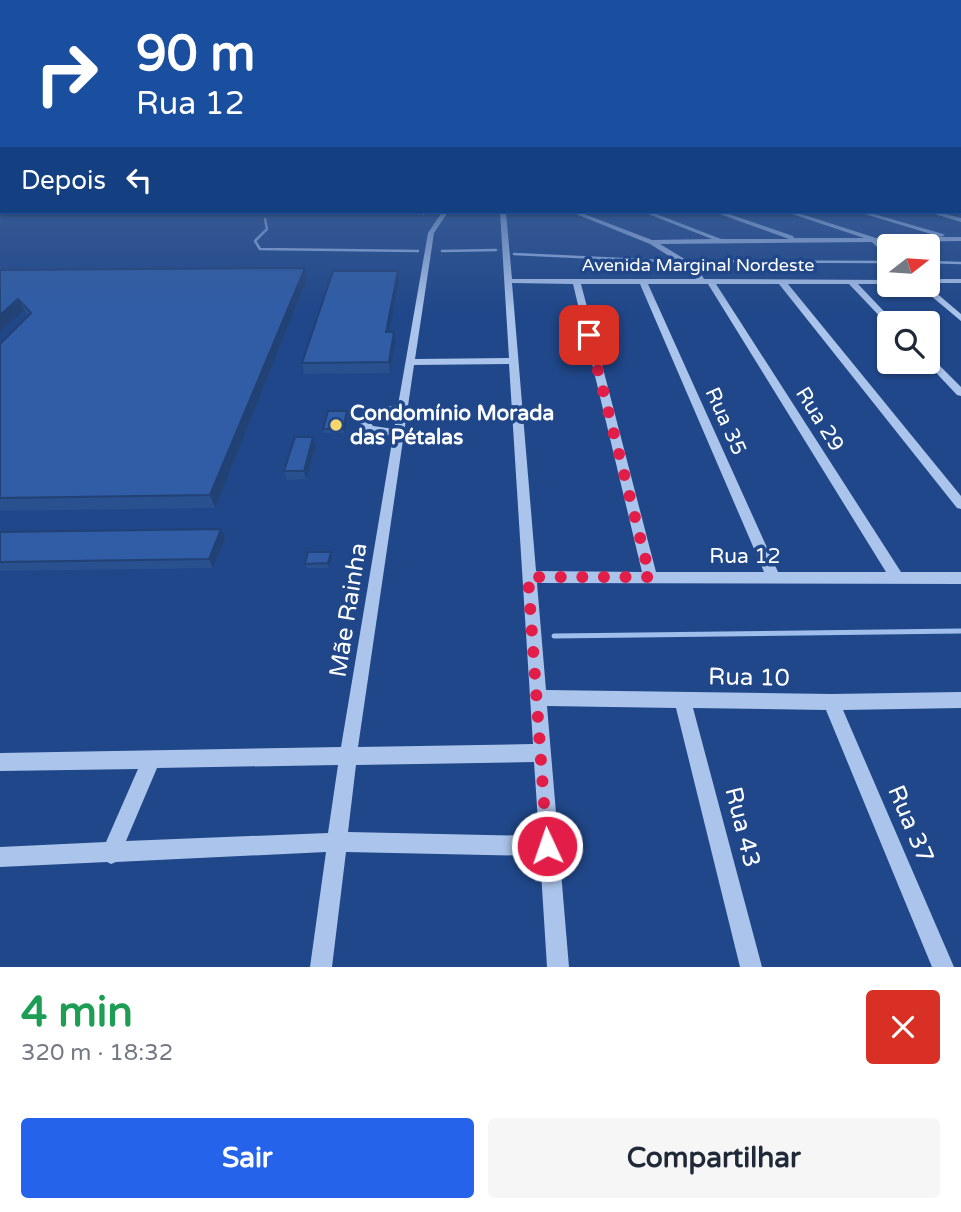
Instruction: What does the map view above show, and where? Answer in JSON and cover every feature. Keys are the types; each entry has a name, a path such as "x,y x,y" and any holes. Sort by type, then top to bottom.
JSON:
{"street":[{"name":"Mãe Rainha","path":"321,967 348,757 398,433 431,233 437,224"},
{"path":"504,224 547,846 558,967"},
{"path":"605,224 651,242 693,268"},
{"path":"679,224 725,241"},
{"path":"752,224 801,241"},
{"path":"826,224 872,239 877,244"},
{"path":"905,224 958,239"},
{"path":"651,242 958,239"},
{"name":"Rua 29","path":"693,268 706,281 896,577"},
{"name":"Avenida Marginal Nordeste","path":"508,281 877,282"},
{"path":"576,281 650,577"},
{"name":"Rua 35","path":"643,281 774,577"},
{"path":"781,281 961,505"},
{"path":"850,281 879,311"},
{"path":"940,281 961,281"},
{"path":"937,298 961,318"},
{"path":"410,362 514,362"},
{"path":"940,371 961,393"},
{"path":"398,433 369,429 363,422 374,412 402,408"},
{"name":"Rua 12","path":"528,577 961,578"},
{"name":"Rua 10","path":"537,698 961,701"},
{"name":"Rua 43","path":"683,701 751,967"},
{"name":"Rua 37","path":"831,702 943,967"},
{"path":"0,762 541,754"},
{"path":"111,854 152,759"},
{"path":"0,857 338,842 547,846"}],"building":[{"path":"305,268 210,495 0,498 0,344 31,313 18,299 0,315 0,270"},
{"path":"333,271 398,271 386,332 394,332 389,362 302,363"},
{"name":"Condomínio Morada das Pétalas","path":"328,411 347,411 343,429 323,429"},
{"path":"295,437 313,437 304,471 284,471"},
{"path":"221,529 209,559 0,562 0,532"},
{"path":"308,552 331,552 328,563 305,564"}],"waterway":[{"path":"266,224 267,229 255,241 260,249 418,251"},
{"path":"442,251 496,250"},
{"path":"514,254 664,261 877,262"},
{"path":"940,262 961,263"},
{"path":"554,636 961,631"}],"place":[{"name":"Condomínio Morada das Pétalas","path":"336,425"}],"route":[{"path":"547,846 528,577 650,577 589,335"}]}
